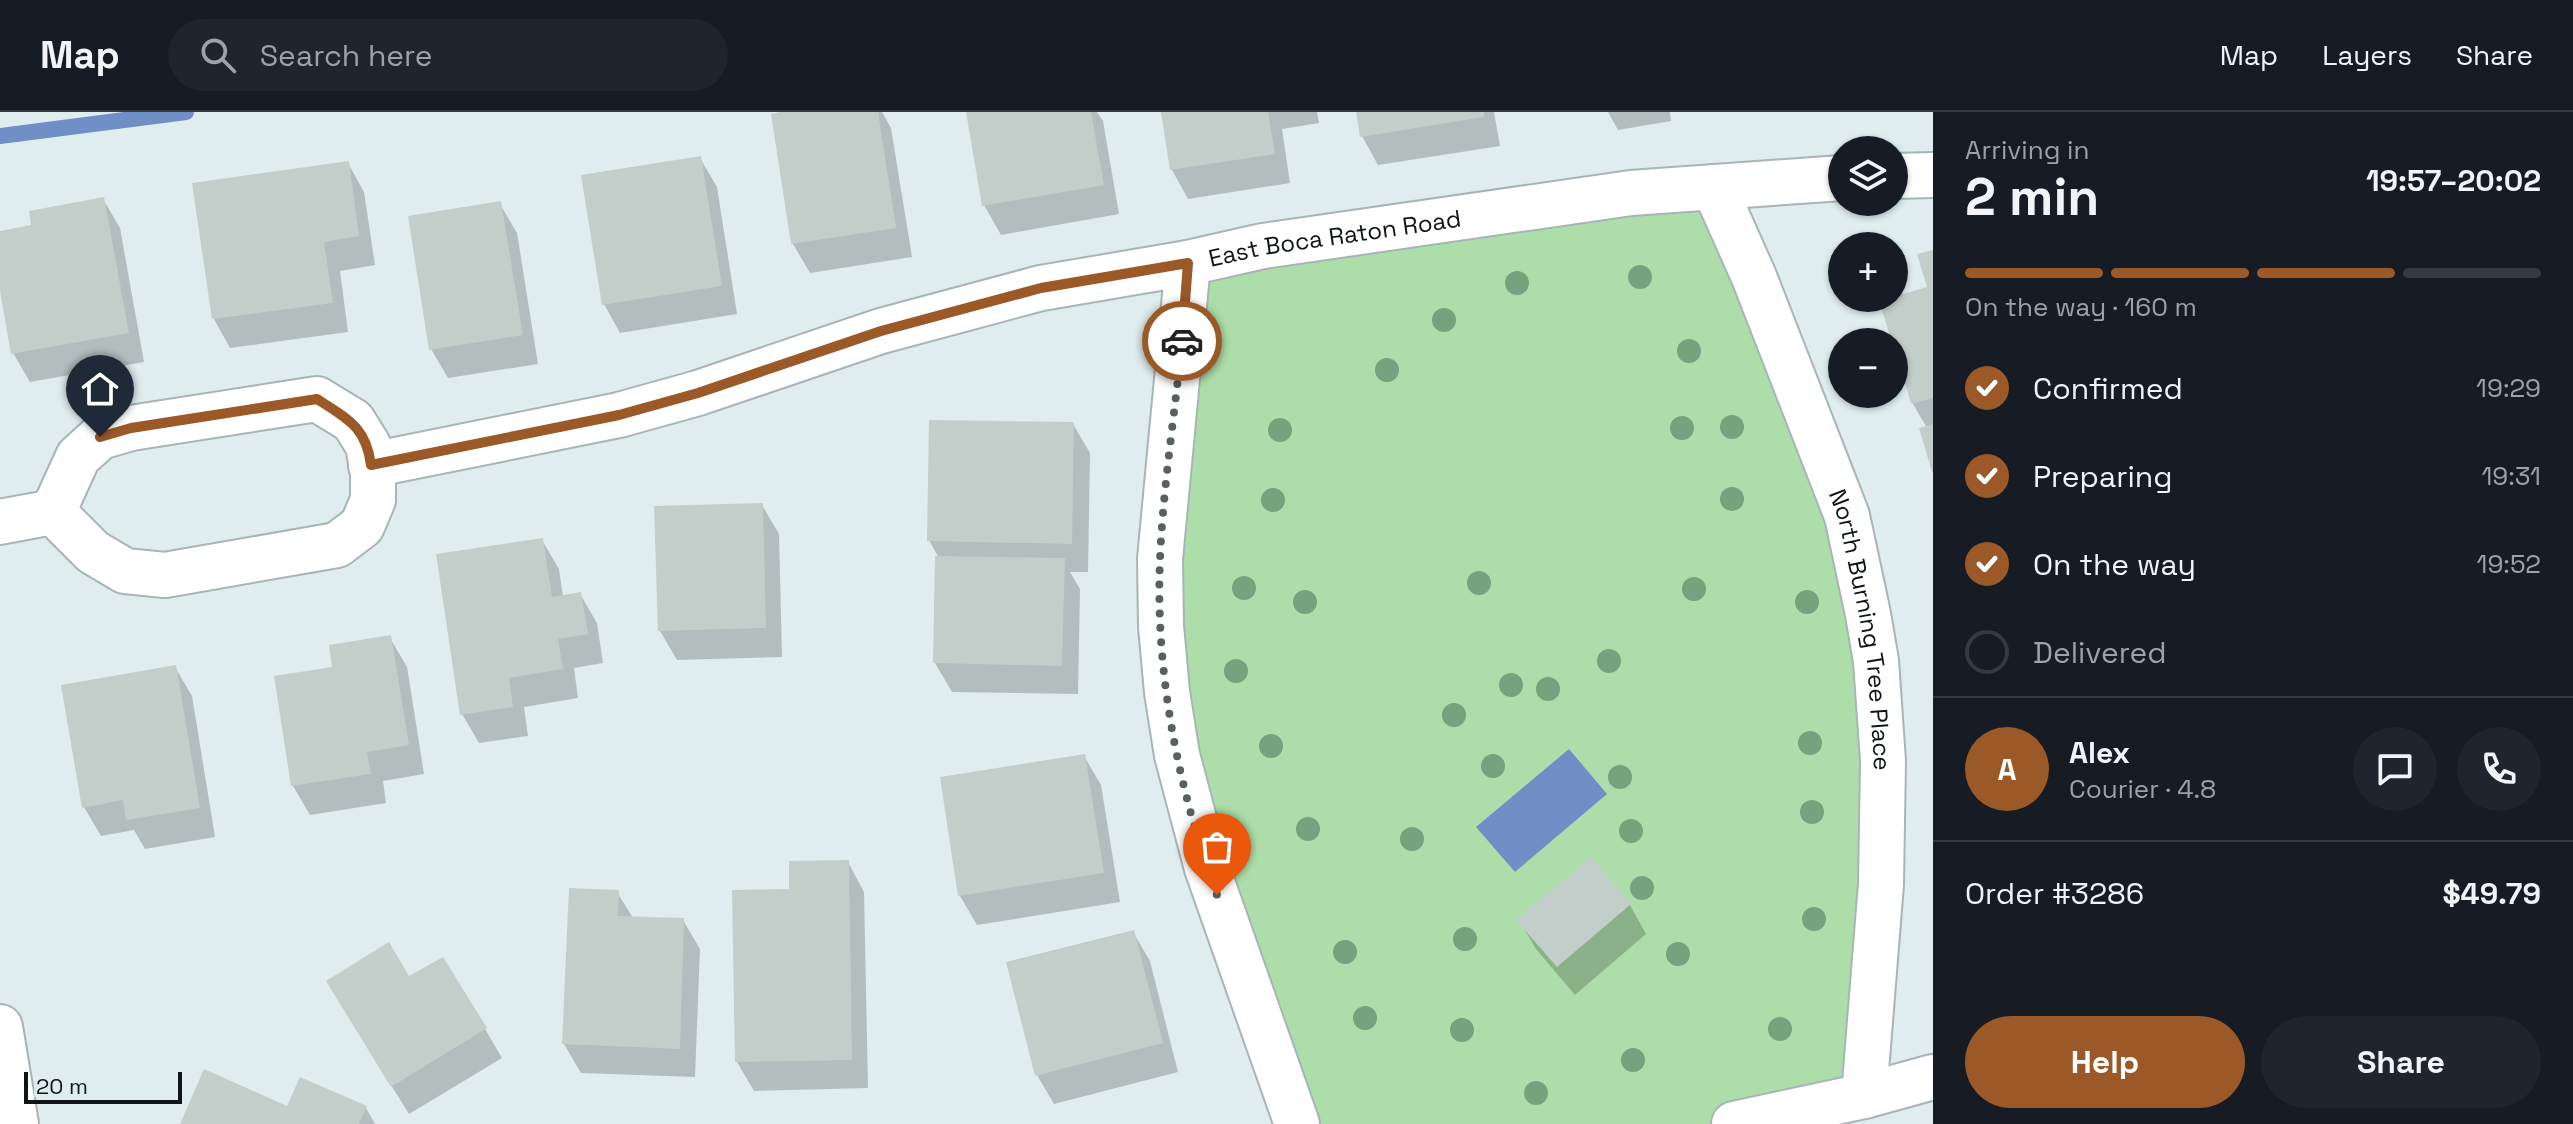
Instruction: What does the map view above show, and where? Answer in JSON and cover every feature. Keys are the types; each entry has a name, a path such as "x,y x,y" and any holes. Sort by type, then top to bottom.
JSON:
{"street":[{"path":"1908,176 1933,175"},
{"name":"East Boca Raton Road","path":"371,465 619,415 698,393 881,331 1041,288 1188,263 1263,246 1631,193 1828,179"},
{"name":"North Burning Tree Place","path":"1714,187 1754,277 1847,516 1876,661 1882,792 1881,884 1864,1096"},
{"path":"1188,263 1160,559 1161,626 1167,692 1177,755 1207,868 1297,1124"},
{"path":"317,399 353,421 368,445 373,500 362,526 337,545 165,575 125,571 93,552 53,512 78,457 100,437 131,428 317,399"},
{"path":"0,522 53,512"},
{"path":"0,1027 16,1124"},
{"path":"1734,1124 1864,1096 1933,1077"}],"green space":[{"path":"1714,187 1868,614 1864,1096 1734,1124 1297,1124 1177,755 1188,263"}],"water":[{"path":"1569,749 1607,794 1515,872 1476,827"}],"building":[{"path":"878,112 896,228 791,244 771,114"},
{"path":"966,112 1091,112 1104,185 982,206"},
{"path":"1161,112 1268,112 1275,154 1170,170"},
{"path":"1356,112 1484,112 1484,117 1360,137"},
{"path":"701,156 722,286 602,305 581,175"},
{"path":"349,161 359,236 324,242 333,303 212,319 192,183"},
{"path":"104,197 129,333 11,354 0,291 0,231 31,225 29,211"},
{"path":"501,201 523,335 429,350 408,216"},
{"path":"1933,250 1933,398 1911,404 1908,393 1908,328 1888,328 1882,312 1908,312 1908,293 1927,287 1917,254"},
{"path":"929,420 1074,422 1072,544 927,541"},
{"path":"1933,424 1933,472 1932,472 1919,428"},
{"path":"763,503 766,628 658,631 654,506"},
{"path":"543,538 552,597 581,592 588,634 558,639 563,669 509,678 513,707 460,715 436,554"},
{"path":"935,556 1065,558 1062,666 933,663"},
{"path":"391,635 409,745 367,752 371,774 291,786 274,676 332,667 329,645"},
{"path":"176,665 200,808 126,820 123,800 82,808 61,685"},
{"path":"1085,754 1104,873 958,896 940,777"},
{"path":"1591,857 1631,904 1557,967 1516,920"},
{"path":"849,860 852,1060 735,1062 732,890 789,889 789,861"},
{"path":"569,888 619,890 618,916 684,918 680,1049 562,1044"},
{"path":"1134,930 1163,1043 1035,1076 1006,962"},
{"path":"389,942 409,976 443,957 487,1028 391,1087 326,981"},
{"path":"204,1069 287,1106 300,1077 367,1106 359,1124 180,1124"}],"waterway":[{"path":"0,136 186,112"}],"way so far":[{"path":"1182,341 1160,559 1161,626 1177,755 1217,895"}],"route":[{"path":"100,437 131,428 317,399 353,421 368,445 371,465 619,415 698,393 881,331 1041,288 1188,263 1182,341"}]}
